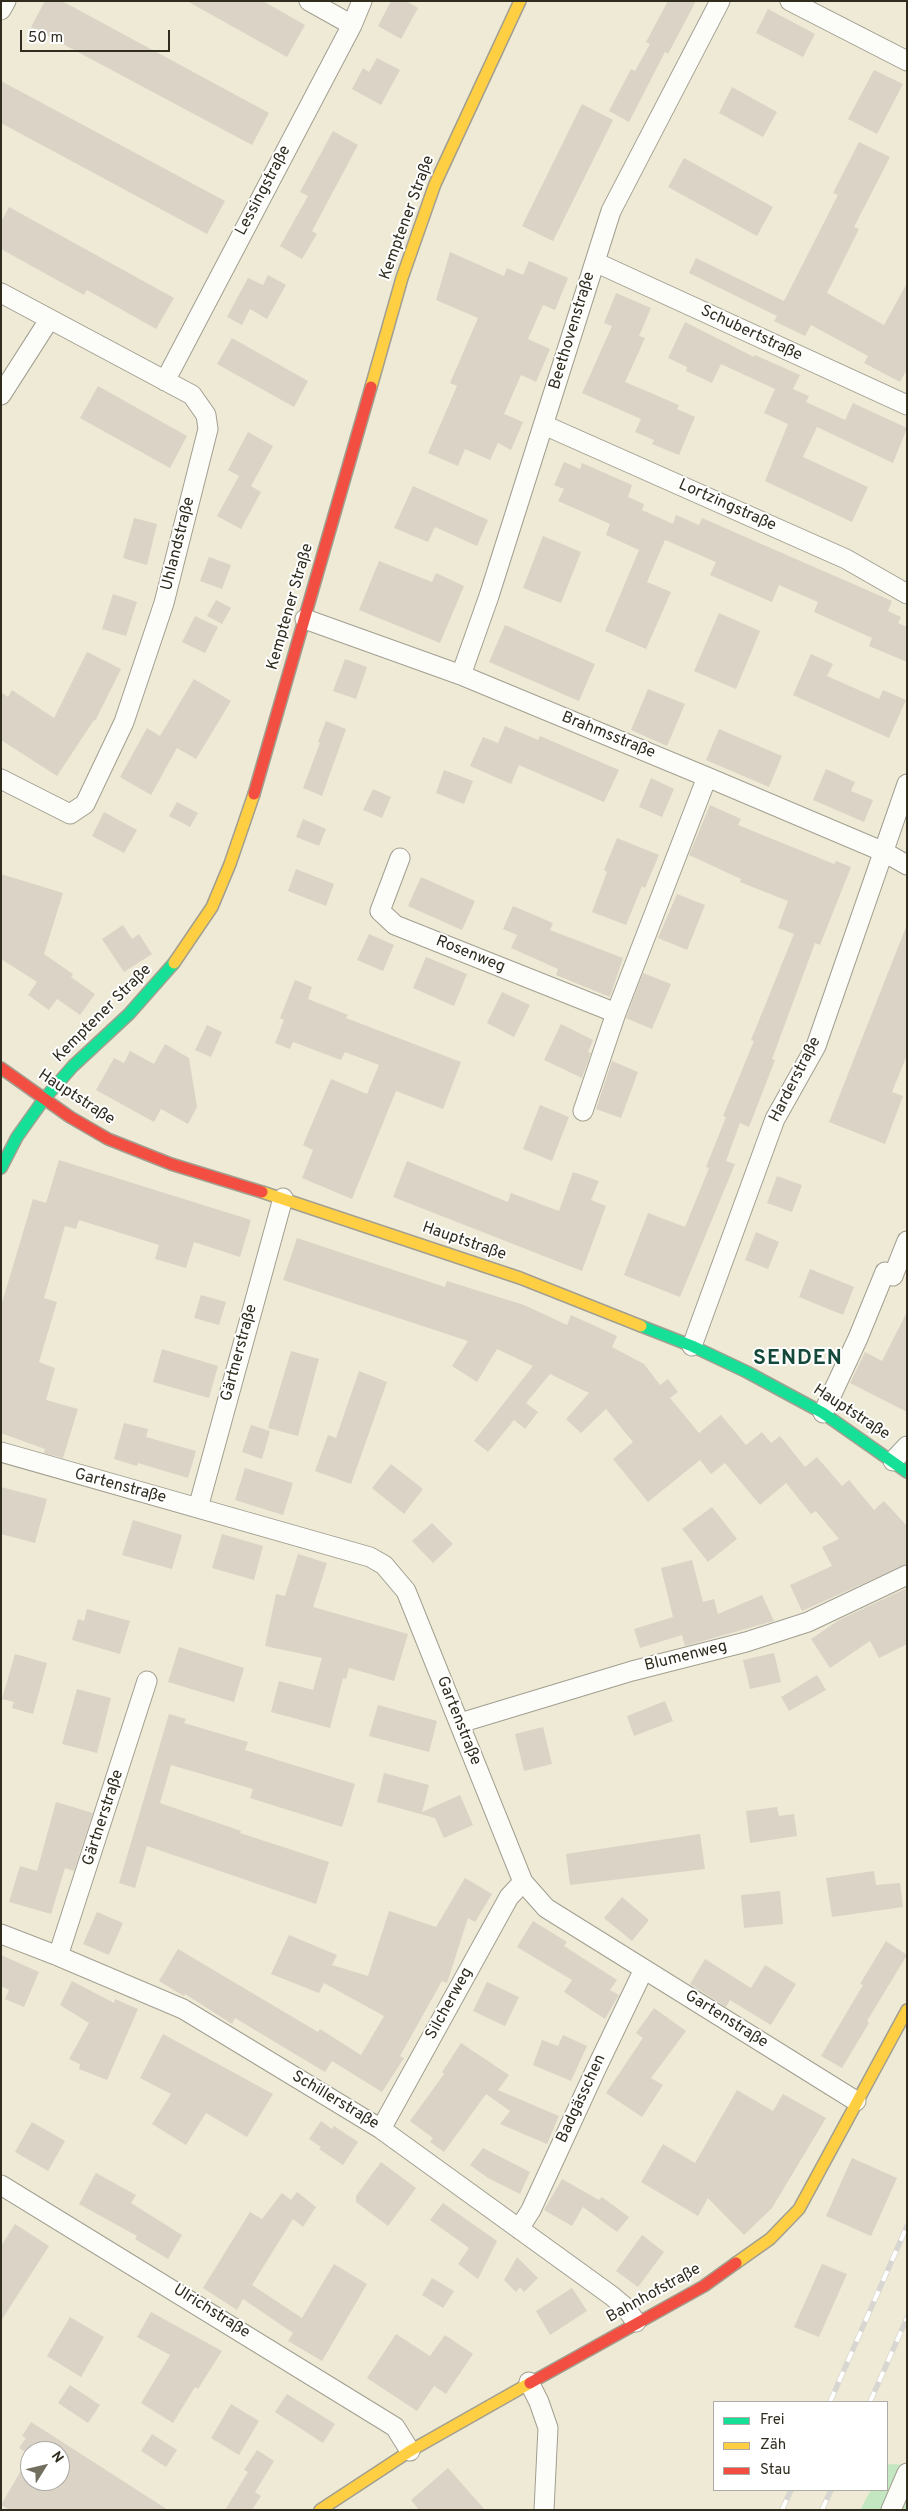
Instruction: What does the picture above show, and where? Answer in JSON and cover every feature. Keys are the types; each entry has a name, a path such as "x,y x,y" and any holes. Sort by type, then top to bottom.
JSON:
{"street":[{"path":"1,10 6,1"},
{"path":"309,1 352,25"},
{"name":"Lessingstraße","path":"166,381 210,292 352,25 362,1"},
{"name":"Kemptener Straße","path":"1,1168 17,1137 44,1099 73,1066 129,1014 164,977 195,935 212,907 230,864 260,776 402,278 435,184 520,1"},
{"name":"Beethovenstraße","path":"461,675 489,596 544,426 611,211 720,1"},
{"path":"790,1 907,61"},
{"name":"Schubertstraße","path":"595,262 907,405"},
{"name":"Uhlandstraße","path":"1,293 192,395 206,415 208,429 164,603 124,722 85,804 70,814 1,779"},
{"path":"1,395 49,320"},
{"name":"Lortzingstraße","path":"544,426 846,559 907,594"},
{"name":"Brahmsstraße","path":"305,619 461,675 884,852 907,865"},
{"path":"583,1112 616,1013 707,777"},
{"name":"Harderstraße","path":"692,1346 776,1119 816,1046 907,784"},
{"name":"Rosenweg","path":"400,858 380,911 395,925 616,1013"},
{"name":"Hauptstraße","path":"1,1068 44,1099 108,1139 171,1164 283,1198 543,1286 692,1346 747,1372 823,1412 900,1467"},
{"name":"Gärtnerstraße","path":"198,1508 283,1198"},
{"path":"823,1412 858,1338 885,1272 893,1276 907,1241"},
{"path":"900,1467 907,1446"},
{"name":"Gartenstraße","path":"1,1452 370,1557 384,1565 406,1592 523,1882 546,1908 856,2101"},
{"name":"Blumenweg","path":"460,1723 632,1671 746,1642 808,1622 907,1575"},
{"name":"Gärtnerstraße","path":"58,1956 147,1681"},
{"name":"Silcherweg","path":"381,2129 509,1897 523,1882"},
{"name":"Schillerstraße","path":"1,1934 183,2009 381,2129 612,2296 625,2307 636,2322"},
{"name":"Badgässchen","path":"519,2229 532,2210 644,1969"},
{"name":"Bahnhofstraße","path":"320,2510 410,2450 636,2322 704,2286 763,2244 799,2209 907,2010"},
{"name":"Ulrichstraße","path":"1,2185 395,2427 410,2450"},
{"path":"529,2382 539,2402 548,2428 544,2510"},
{"path":"891,2510 907,2473"}],"green space":[{"path":"888,2464 907,2465 907,2510 860,2510 870,2491 888,2491"}],"building":[{"path":"45,1 62,1 269,113 252,145 31,27"},
{"path":"187,1 263,1 305,25 287,57"},
{"path":"391,1 406,1 418,8 401,39 378,26"},
{"path":"668,1 696,1 668,54 665,52 629,122 609,111 631,69 635,71 650,44 646,42"},
{"path":"768,9 815,34 803,57 756,33"},
{"path":"377,58 400,70 381,105 352,89 363,68 369,72"},
{"path":"874,70 903,84 877,134 848,119"},
{"path":"1,81 225,201 207,234 1,123"},
{"path":"732,87 777,112 763,137 719,113"},
{"path":"582,104 613,120 553,241 522,226"},
{"path":"333,131 358,145 312,231 317,234 302,259 280,246 308,196 300,192"},
{"path":"859,142 890,157 854,227 859,229 827,293 884,325 907,283 907,369 900,382 864,363 868,356 811,325 805,336 774,321 777,316 689,273 696,258 784,301 838,195 833,193"},
{"path":"684,158 773,207 757,236 668,187"},
{"path":"9,207 174,298 156,329 87,290 84,295 1,249 1,222"},
{"path":"450,252 504,276 507,268 523,275 529,261 568,278 555,310 543,305 528,339 550,349 536,382 521,375 504,414 523,422 511,450 498,443 490,460 465,449 458,466 428,453 457,386 450,383 478,318 436,300"},
{"path":"268,275 286,285 267,319 250,309 242,325 227,317 248,278 263,285"},
{"path":"616,293 651,308 639,336 645,338 625,382 679,405 677,409 695,417 679,455 652,444 654,440 635,432 641,419 582,393 612,326 604,323"},
{"path":"685,322 754,357 755,355 800,375 793,389 809,396 806,402 845,420 853,403 907,428 893,463 817,427 803,457 868,487 852,522 765,481 788,424 764,413 775,389 721,364 712,383 686,371 687,367 668,358"},
{"path":"232,338 308,381 294,407 217,364"},
{"path":"98,386 187,436 170,468 80,418"},
{"path":"248,432 273,446 251,486 261,492 241,529 217,516 239,476 228,470"},
{"path":"564,462 580,469 582,463 632,485 628,497 644,504 642,510 673,524 676,515 699,525 702,518 892,601 888,611 901,617 898,623 907,627 907,662 869,646 872,638 814,612 818,602 779,585 772,602 710,575 716,562 665,540 647,582 671,592 646,649 605,631 639,550 606,535 610,524 558,501 564,489 554,485"},
{"path":"413,486 488,520 477,546 435,527 428,542 394,528"},
{"path":"134,518 157,524 147,565 123,558"},
{"path":"543,536 581,552 561,603 523,588"},
{"path":"209,557 231,565 222,589 200,581"},
{"path":"379,561 432,582 436,573 464,586 440,643 359,610"},
{"path":"113,594 137,602 126,636 102,629"},
{"path":"216,600 231,608 222,624 207,616"},
{"path":"719,613 760,631 736,689 694,671"},
{"path":"195,616 218,627 205,653 182,642"},
{"path":"505,625 595,664 579,701 489,662"},
{"path":"87,652 121,669 95,721 57,776 1,740 1,692 8,697 12,690 54,718"},
{"path":"811,654 833,664 827,676 879,699 883,690 906,700 889,738 793,695"},
{"path":"345,659 367,667 356,699 333,691"},
{"path":"194,679 231,701 196,759 177,748 151,795 120,777 147,728 160,736"},
{"path":"648,689 685,704 667,746 631,730"},
{"path":"326,721 346,729 322,796 303,788"},
{"path":"505,726 538,740 540,736 619,770 604,802 519,765 511,784 470,766 483,737 498,743"},
{"path":"719,729 782,756 769,787 706,760"},
{"path":"826,769 855,782 851,791 873,800 864,822 813,800"},
{"path":"444,770 473,781 464,804 436,793"},
{"path":"651,778 674,789 662,817 639,807"},
{"path":"373,789 391,797 382,818 363,810"},
{"path":"177,802 198,813 190,827 169,816"},
{"path":"710,805 741,819 738,825 834,864 836,861 851,867 820,945 815,943 772,1059 775,1060 749,1127 740,1123 726,1161 735,1164 680,1297 624,1275 648,1213 685,1227 709,1168 706,1167 726,1117 723,1116 754,1041 751,1040 794,934 778,928 788,901 740,882 741,879 689,855"},
{"path":"104,812 137,830 124,853 92,836"},
{"path":"303,819 326,829 319,846 296,837"},
{"path":"617,838 659,855 645,888 642,886 626,925 592,912 607,872 604,870"},
{"path":"296,869 334,884 326,906 288,891"},
{"path":"1,874 63,893 44,954 73,974 71,977 95,994 80,1015 57,999 49,1010 28,995 37,982 1,959"},
{"path":"421,877 475,901 462,930 408,906"},
{"path":"677,894 705,905 687,950 658,938"},
{"path":"513,906 553,923 550,930 623,958 610,997 556,975 558,969 511,948 517,935 503,929"},
{"path":"123,925 132,939 139,934 152,954 124,972 102,939"},
{"path":"906,927 907,1055 892,1092 903,1096 885,1144 829,1122"},
{"path":"369,934 394,945 383,971 357,960"},
{"path":"426,957 467,974 454,1006 413,988"},
{"path":"643,973 671,984 652,1029 626,1018"},
{"path":"295,980 312,987 308,999 348,1015 346,1018 461,1062 443,1109 396,1091 352,1199 302,1178 313,1150 303,1145 331,1079 367,1094 379,1065 345,1052 341,1060 293,1042 290,1049 275,1043 284,1020 280,1018"},
{"path":"502,992 530,1005 514,1037 487,1023"},
{"path":"561,1024 593,1040 588,1052 591,1053 582,1078 544,1060"},
{"path":"207,1025 222,1032 211,1057 195,1050"},
{"path":"165,1044 189,1058 197,1107 188,1124 161,1109 154,1122 96,1090 114,1058 124,1063 130,1051 154,1064"},
{"path":"612,1061 638,1072 621,1118 596,1109"},
{"path":"540,1105 569,1117 552,1161 523,1149"},
{"path":"59,1160 251,1220 240,1257 194,1242 186,1268 155,1259 159,1245 79,1220 76,1229 65,1226 44,1298 57,1302 39,1362 55,1368 46,1400 78,1409 63,1458 44,1453 45,1449 1,1433 1,1306 33,1199 46,1203"},
{"path":"407,1161 508,1202 511,1193 559,1211 573,1172 599,1181 591,1200 606,1206 582,1271 393,1197"},
{"path":"777,1176 802,1185 792,1212 767,1203"},
{"path":"756,1232 779,1242 768,1269 745,1260"},
{"path":"297,1238 445,1287 447,1281 524,1305 567,1325 571,1315 617,1336 612,1347 644,1364 660,1385 668,1379 678,1392 670,1398 699,1433 721,1415 746,1445 762,1432 771,1443 780,1436 805,1467 817,1457 842,1486 849,1480 874,1510 884,1501 907,1526 907,1564 802,1611 790,1585 832,1566 822,1547 839,1539 816,1511 811,1514 786,1483 760,1505 725,1463 711,1474 700,1460 648,1502 613,1459 633,1442 606,1409 581,1433 566,1419 589,1393 550,1374 526,1403 538,1412 525,1429 514,1420 488,1452 474,1441 533,1366 497,1349 477,1382 452,1366 468,1341 283,1280"},
{"path":"810,1269 854,1287 843,1315 799,1297"},
{"path":"201,1295 226,1302 219,1325 194,1318"},
{"path":"907,1312 907,1412 850,1383 865,1352 882,1361"},
{"path":"162,1349 218,1366 209,1398 153,1382"},
{"path":"291,1351 319,1359 298,1436 268,1428"},
{"path":"359,1371 387,1382 351,1484 315,1471 328,1435 336,1438"},
{"path":"124,1423 148,1429 146,1437 196,1451 188,1478 138,1463 137,1466 114,1459"},
{"path":"251,1425 270,1431 262,1459 242,1452"},
{"path":"391,1464 423,1489 404,1514 372,1488"},
{"path":"245,1468 293,1483 283,1515 235,1500"},
{"path":"1,1487 47,1499 35,1543 1,1534"},
{"path":"712,1507 737,1539 708,1562 682,1529"},
{"path":"133,1520 182,1535 172,1569 122,1555"},
{"path":"432,1523 453,1544 433,1563 412,1541"},
{"path":"222,1534 263,1546 254,1580 212,1568"},
{"path":"298,1554 327,1563 313,1607 408,1634 394,1681 349,1668 346,1679 343,1678 330,1728 271,1712 279,1681 313,1690 322,1658 265,1646 276,1594 285,1596"},
{"path":"692,1560 703,1602 714,1599 718,1614 762,1595 774,1621 685,1646 682,1635 640,1648 634,1629 673,1617 661,1568"},
{"path":"907,1588 907,1644 879,1658 870,1641 830,1668 811,1639 839,1620"},
{"path":"87,1609 130,1621 120,1654 72,1640 78,1619 84,1621"},
{"path":"179,1647 244,1668 234,1702 168,1682"},
{"path":"774,1653 781,1682 750,1689 743,1660"},
{"path":"15,1654 47,1663 33,1714 12,1708 14,1702 2,1699"},
{"path":"817,1675 826,1690 789,1711 781,1697"},
{"path":"77,1689 111,1698 97,1753 62,1744"},
{"path":"665,1701 673,1721 634,1736 627,1716"},
{"path":"378,1705 437,1721 429,1752 369,1736"},
{"path":"169,1714 186,1719 184,1723 248,1742 245,1750 355,1784 342,1827 250,1798 253,1789 171,1765 160,1803 241,1831 240,1833 329,1862 316,1904 147,1846 135,1888 119,1883"},
{"path":"543,1727 552,1764 524,1771 515,1734"},
{"path":"384,1773 429,1785 422,1812 460,1795 473,1825 444,1838 435,1818 377,1802"},
{"path":"56,1802 93,1813 74,1871 65,1868 51,1914 9,1902 20,1866 37,1871"},
{"path":"777,1807 779,1816 794,1814 797,1836 750,1843 746,1811"},
{"path":"700,1834 705,1869 570,1885 566,1854"},
{"path":"874,1871 876,1885 900,1883 903,1907 832,1917 826,1878"},
{"path":"465,1878 492,1894 475,1922 468,1918 447,1983 442,1981 400,2056 404,2058 382,2092 332,2061 325,2072 235,2018 232,2024 185,1994 184,1996 159,1981 178,1949 318,2032 320,2029 361,2055 384,2016 324,1983 319,1993 271,1974 289,1935 337,1955 332,1965 368,1976 389,1911 436,1927"},
{"path":"780,1891 783,1924 744,1928 741,1895"},
{"path":"622,1897 649,1920 632,1941 604,1918"},
{"path":"97,1912 123,1923 109,1955 83,1944"},
{"path":"533,1921 567,1942 564,1946 617,1980 610,1990 619,1995 605,2019 564,1992 572,1980 517,1947"},
{"path":"886,1941 907,1955 867,2021 869,2023 842,2068 821,2056 863,1985 860,1984"},
{"path":"1,1955 39,1972 24,2007 5,1999 9,1990 1,1986"},
{"path":"705,1959 751,1988 765,1965 796,1984 771,2025 730,2000 726,2007 690,1984"},
{"path":"72,1981 114,2003 115,1999 138,2009 107,2080 79,2069 80,2064 69,2059 89,2023 60,2005"},
{"path":"487,1982 519,1997 505,2026 473,2011"},
{"path":"654,2008 686,2031 651,2078 663,2085 642,2117 606,2093 643,2038 636,2033"},
{"path":"163,2034 273,2094 247,2137 206,2113 186,2145 152,2124 171,2094 140,2078"},
{"path":"563,2035 587,2046 571,2081 533,2065 542,2040 558,2046"},
{"path":"461,2043 509,2075 498,2090 559,2116 547,2144 500,2124 510,2111 486,2094 444,2152 430,2142 433,2138 410,2121 444,2074 442,2072"},
{"path":"737,2090 773,2111 783,2094 826,2118 772,2208 744,2235 708,2198 698,2216 641,2182 663,2144 695,2163"},
{"path":"321,2121 332,2129 334,2126 358,2142 343,2165 319,2149 321,2147 309,2139"},
{"path":"32,2122 65,2141 48,2171 15,2152"},
{"path":"483,2148 530,2172 520,2194 488,2178 470,2165"},
{"path":"852,2158 897,2178 871,2236 826,2216"},
{"path":"381,2162 416,2188 388,2226 356,2202 356,2196"},
{"path":"96,2173 136,2195 131,2203 182,2235 168,2259 135,2239 137,2236 79,2204"},
{"path":"562,2179 599,2200 602,2197 629,2217 617,2232 583,2207 572,2226 544,2210"},
{"path":"297,2192 316,2207 303,2227 293,2219 252,2285 302,2318 334,2264 367,2284 322,2361 288,2341 293,2333 243,2299 237,2310 203,2288 250,2212 262,2219 282,2193 291,2200"},
{"path":"443,2203 497,2241 478,2279 458,2264 469,2248 430,2220"},
{"path":"15,2224 49,2246 1,2321 1,2246"},
{"path":"642,2235 664,2252 638,2287 616,2271"},
{"path":"517,2257 538,2278 524,2292 520,2287 516,2292 504,2280"},
{"path":"822,2264 847,2274 819,2337 794,2327"},
{"path":"432,2278 454,2291 443,2308 422,2295"},
{"path":"572,2288 587,2311 550,2335 536,2311"},
{"path":"151,2312 222,2351 198,2389 195,2387 173,2423 141,2403 170,2355 137,2337"},
{"path":"70,2317 104,2337 81,2377 47,2356"},
{"path":"396,2334 430,2356 445,2335 473,2354 446,2394 434,2386 417,2411 367,2378"},
{"path":"70,2385 100,2405 88,2423 58,2403"},
{"path":"287,2394 335,2424 323,2443 275,2412"},
{"path":"231,2404 259,2421 239,2455 211,2438"},
{"path":"31,2422 61,2441 24,2441 26,2438 22,2436"},
{"path":"152,2434 177,2450 166,2467 141,2451"},
{"path":"70,2447 168,2510 10,2510 1,2505 20,2472 20,2491 70,2491"},
{"path":"257,2450 274,2461 255,2492 261,2496 252,2510 225,2510 248,2472 244,2470"},
{"path":"448,2468 485,2510 419,2510 411,2500"}],"railway":[{"path":"830,2401 907,2226"},
{"path":"870,2401 907,2318"},
{"path":"782,2510 791,2491"},
{"path":"822,2510 831,2491"}],"traffic: fast":[{"path":"1,1168 17,1137 44,1099 73,1066 129,1014 174,963"},
{"path":"641,1326 692,1346 747,1372 823,1413 907,1472"}],"traffic: slow":[{"path":"371,387 402,278 435,184 520,1"},
{"path":"174,963 212,907 230,864 254,794"},
{"path":"262,1192 520,1278 641,1326"},
{"path":"736,2263 770,2239 799,2209 907,2010"},
{"path":"320,2510 410,2451 530,2383"}],"traffic: jam":[{"path":"254,794 371,387"},
{"path":"1,1068 70,1117 108,1139 171,1164 262,1192"},
{"path":"530,2383 704,2286 736,2263"}],"district":[{"name":"SENDEN","path":"798,1360"}]}
